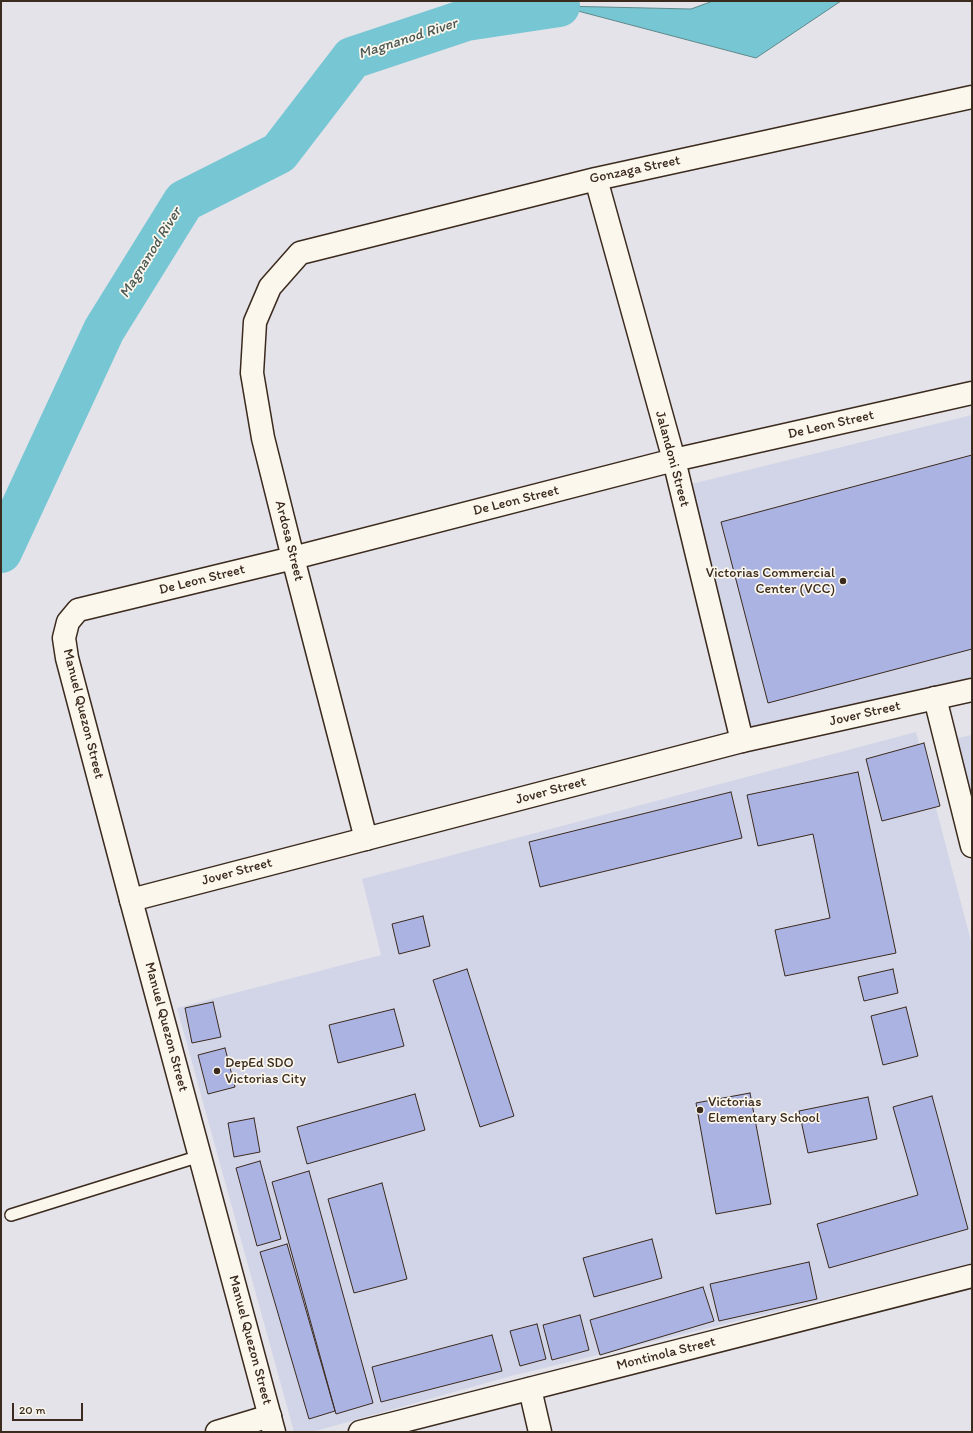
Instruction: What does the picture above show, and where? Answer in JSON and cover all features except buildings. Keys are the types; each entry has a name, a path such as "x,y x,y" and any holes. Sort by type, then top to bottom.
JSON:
{"street":[{"name":"Gonzaga Street","path":"300,253 596,179 972,97"},
{"name":"Jalandoni Street","path":"596,179 674,460 742,741"},
{"name":"Ardosa Street","path":"300,253 270,287 256,322 252,373 264,438 293,558 366,839"},
{"name":"De Leon Street","path":"68,622 78,610 293,558 674,460 972,393"},
{"name":"Manuel Quezon Street","path":"68,622 64,638 67,658 272,1424"},
{"name":"Jover Street","path":"131,900 742,741 972,690"},
{"path":"935,698 972,846"},
{"name":"Montinola Street","path":"360,1432 972,1276"},
{"path":"530,1389 540,1432"},
{"path":"217,1432 272,1424"}],"lane":[{"path":"12,1215 200,1156"}],"shaded area":[{"name":"Victorias Commercial Center (VCC)","path":"972,415 972,678 751,732 691,484"},
{"name":"Victorias Elementary School","path":"916,732 972,945 972,1264 511,1376 312,1432 294,1432 177,1008 381,955 362,879"},
{"path":"972,735 972,813 953,739"}],"water":[{"path":"713,1 841,1 756,58 559,6 691,9"}],"waterway":[{"name":"Magnanod River","path":"1,552 104,330 184,201 279,153 352,58 466,20 559,6"}],"place":[{"name":"Victorias Commercial Center (VCC)","path":"843,581"},
{"name":"DepEd SDO Victorias City","path":"217,1071"},
{"name":"Victorias Elementary School","path":"700,1110"}]}
